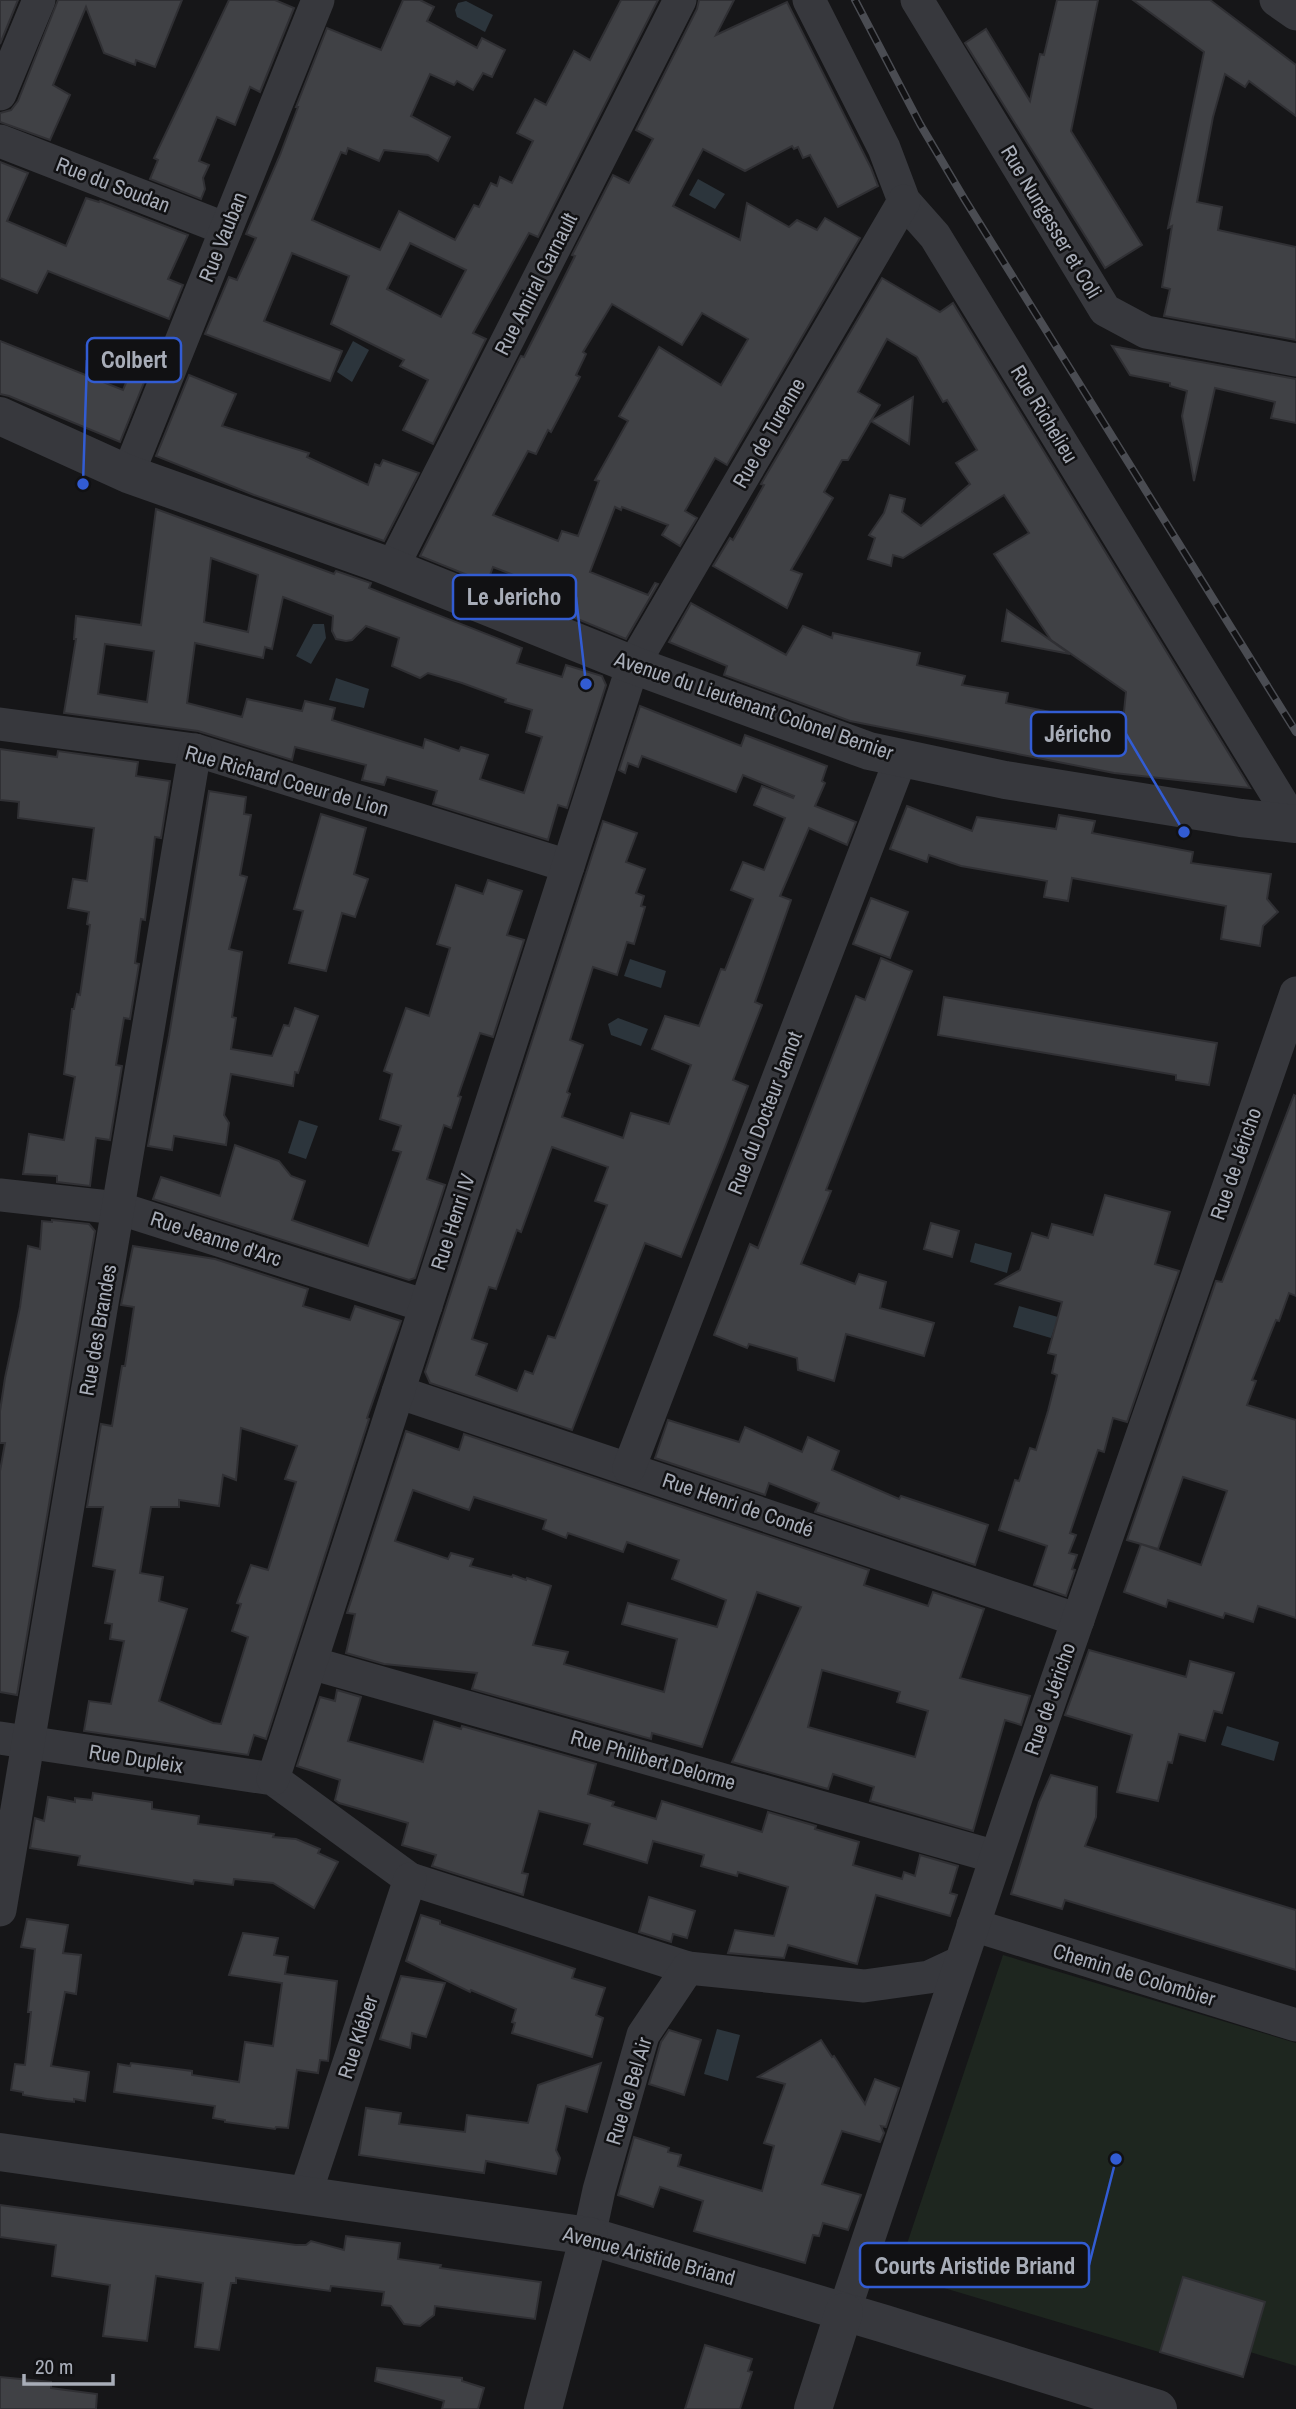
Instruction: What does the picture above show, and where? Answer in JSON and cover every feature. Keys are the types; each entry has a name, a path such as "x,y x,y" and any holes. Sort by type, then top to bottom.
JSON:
{"street":[{"path":"0,93 39,0"},
{"name":"Rue Amiral Garnault","path":"392,568 680,0"},
{"name":"Rue Richelieu","path":"809,0 884,148 904,201 935,236 1295,823"},
{"name":"Rue Nungesser et Coli","path":"917,0 1105,310 1146,332 1296,360"},
{"path":"1276,0 1296,14"},
{"name":"Rue Vauban","path":"128,474 313,2"},
{"name":"Rue du Soudan","path":"0,141 226,229"},
{"name":"Rue de Turenne","path":"633,665 904,201"},
{"name":"Avenue du Lieutenant Colonel Bernier","path":"0,416 128,474 392,568 633,665 869,751 1005,780 1241,818 1295,823"},
{"name":"Rue Henri IV","path":"273,1779 633,665"},
{"name":"Rue Richard Coeur de Lion","path":"0,724 195,750 568,866"},
{"name":"Rue des Brandes","path":"0,1910 14,1740 118,1208 195,750"},
{"name":"Rue du Docteur Jamot","path":"629,1468 901,758"},
{"name":"Rue de Jéricho","path":"813,2409 959,1963 1296,993"},
{"name":"Rue Jeanne d'Arc","path":"0,1195 118,1208 426,1306"},
{"name":"Rue Henri de Condé","path":"398,1392 1078,1620"},
{"name":"Rue Philibert Delorme","path":"311,1662 996,1857"},
{"name":"Rue Dupleix","path":"14,1740 273,1779"},
{"path":"273,1779 410,1879 688,1968 864,1986 929,1977 959,1963"},
{"name":"Rue Kléber","path":"305,2195 410,1879"},
{"name":"Chemin de Colombier","path":"973,1925 1296,2025"},
{"name":"Rue de Bel Air","path":"543,2409 599,2190 643,2035 688,1968"},
{"name":"Avenue Aristide Briand","path":"0,2152 589,2236 1158,2409"}],"shaded area":[{"path":"466,1 493,15 485,32 457,17 455,10 458,3"},
{"path":"698,179 725,194 715,209 689,195"},
{"path":"353,341 369,350 352,382 337,372"},
{"path":"313,624 324,624 326,638 311,664 296,656"},
{"path":"336,678 369,689 364,708 329,700"},
{"path":"630,959 666,971 661,988 624,976"},
{"path":"618,1018 648,1029 641,1046 611,1035 608,1024"},
{"path":"299,1120 318,1126 306,1159 288,1153"},
{"path":"975,1243 1012,1253 1007,1273 970,1262"},
{"path":"1019,1306 1065,1319 1062,1331 1054,1329 1051,1338 1013,1327"},
{"path":"1227,1726 1279,1742 1274,1761 1221,1745"},
{"path":"1003,1955 1296,2043 1296,2366 1250,2352 1243,2377 897,2274"},
{"path":"717,2029 740,2035 728,2081 704,2074"}],"building":[{"path":"0,0 18,0 0,44"},
{"path":"58,0 182,0 155,67 136,60 135,65 104,53 86,7 53,85 70,95 50,140 0,122 0,113 11,110 18,101"},
{"path":"229,0 275,0 294,8 260,92 250,87 235,125 217,117 199,161 209,165 203,178 205,189 201,199 150,179 158,160 154,158"},
{"path":"403,0 420,0 434,7 427,21 477,48 482,38 505,50 492,77 483,73 473,90 457,81 454,85 430,74 411,116 450,137 438,161 428,155 384,150 379,161 348,148 346,154 341,152 312,220 380,250 399,211 455,240 474,205 479,207 491,183 497,186 500,177 512,183 533,141 517,133 535,99 546,105 574,51 590,60 621,0 658,0 538,237 529,233 473,333 486,339 433,444 403,430 428,380 400,366 404,360 331,324 349,276 292,253 264,321 342,351 330,381 205,334 229,277 237,280 256,238 246,234 280,155 327,28 381,50","holes":["410,243 466,270 441,317 387,289"]},
{"path":"699,0 734,0 716,35 787,2 878,186 838,207 810,155 803,158 798,147 794,149 792,146 745,171 703,149 673,206 740,240 747,203 789,227 797,220 817,230 825,218 860,238 727,465 715,458 685,511 697,518 680,546 662,535 668,525 622,507 621,510 615,507 590,572 648,595 655,583 658,584 626,639 536,602 542,586 493,567 487,583 420,556 521,356 524,357 558,290 575,256 572,255 613,175 629,183 653,139 636,130 697,9","holes":["612,304 682,345 702,313 748,339 721,385 659,347 619,416 628,421 595,480 599,481 578,536 562,531 558,541 493,515 528,451 536,454 548,430 551,432 580,377 576,375 586,354 583,352"]},
{"path":"1057,0 1098,0 1071,131 1142,245 1105,268 965,43 986,29 1030,101 1040,54 1044,55"},
{"path":"1133,0 1210,0 1296,65 1296,116 1249,81 1245,87 1225,74 1213,117 1197,202 1222,207 1218,230 1296,247 1296,340 1164,316 1170,289 1162,287 1172,226 1168,228 1204,52"},
{"path":"0,162 28,173 7,221 66,246 86,198 188,235 168,279 183,285 169,319 48,271 37,293 0,278"},
{"path":"882,278 940,312 953,303 1250,788 1114,773 850,721 724,675 727,666 669,642 691,603 786,655 803,626 832,638 833,633 920,653 917,665 965,676 962,685 1008,693 1006,703 1060,714 1058,726 1107,736 1108,730 1122,731 1126,692 1051,640 994,554 1029,533 1004,495 903,558 893,555 891,566 868,559 875,538 869,535 884,513 890,495 905,499 902,512 921,526 970,484 956,463 977,450 947,400 943,402 917,357 887,339 858,392 880,405 848,460 842,460 824,492 833,498 791,570 802,574 787,608 713,566 730,538 733,540 764,485 761,484"},
{"path":"0,341 123,390 138,354 153,360 120,442 0,394"},
{"path":"1112,346 1296,379 1296,423 1271,418 1275,402 1215,388 1194,481 1182,416 1187,391 1170,386 1170,383 1130,375"},
{"path":"189,375 236,394 222,426 309,453 307,457 368,485 375,464 380,466 383,460 419,473 384,541 254,495 156,456"},
{"path":"913,397 909,444 871,421"},
{"path":"156,509 334,574 336,571 371,583 369,588 522,648 517,663 562,677 566,665 602,676 606,685 567,808 558,805 548,840 433,804 437,791 387,777 384,785 362,780 366,765 295,747 292,760 198,731 64,713 76,639 76,616 141,625","holes":["211,558 258,575 248,632 204,622","283,597 333,616 332,631 336,639 352,640 366,626 399,638 392,666 420,678 428,673 462,683 506,699 505,702 532,710 526,732 542,737 524,793 480,779 488,755 461,747 459,751 425,739 423,748 332,720 335,708 305,701 302,711 247,699 242,717 187,703 195,643 263,658 265,647 272,649","105,644 154,651 147,702 98,694"]},
{"path":"1007,610 1070,654 1002,641"},
{"path":"640,706 741,746 745,735 827,766 822,781 825,783 815,806 856,822 847,845 809,828 780,896 791,900 755,1002 762,1005 733,1080 748,1086 725,1147 681,1257 645,1243 572,1430 430,1383 425,1372 603,821 637,833 626,862 645,869 636,893 644,896 641,906 645,907 634,944 627,942 617,975 593,967 570,1040 583,1045 567,1092 570,1094 562,1117 623,1138 631,1113 669,1124 691,1065 652,1049 665,1016 699,1026 721,969 725,970 753,899 731,890 743,862 764,870 785,818 754,805 762,786 793,798 794,796 743,775 736,792 642,756 638,767 628,763 625,773 619,770","holes":["552,1147 608,1167 595,1201 607,1205 555,1338 548,1336 533,1374 525,1371 517,1391 476,1375 487,1344 472,1339 489,1287 496,1289 517,1230 521,1232"]},
{"path":"0,749 57,757 58,751 138,762 136,776 170,781 161,838 155,837 145,920 141,919 135,963 139,964 130,1019 124,1018 116,1065 122,1066 110,1140 96,1138 90,1186 57,1182 57,1176 23,1174 29,1134 64,1140 75,1077 64,1074 72,1009 77,994 80,995 90,925 87,924 89,912 68,908 73,879 87,881 94,828 18,818 19,802 0,800"},
{"path":"209,791 246,797 244,814 251,815 240,875 247,877 229,949 242,952 232,1017 236,1018 231,1049 272,1056 284,1025 289,1026 295,1008 318,1016 298,1073 295,1072 293,1086 231,1074 224,1115 229,1123 226,1145 174,1136 172,1150 148,1146"},
{"path":"907,806 972,831 977,817 1056,829 1059,815 1095,821 1092,833 1193,852 1191,863 1271,874 1267,899 1278,912 1263,926 1260,946 1221,939 1226,906 1072,878 1068,901 1044,897 1047,881 961,866 929,855 927,862 890,849"},
{"path":"321,814 366,828 354,874 368,879 355,917 342,913 326,971 289,963 303,911 294,909"},
{"path":"488,880 522,891 507,935 524,940 493,1037 480,1033 458,1096 461,1097 451,1128 444,1125 427,1179 445,1185 415,1278 409,1280 153,1199 161,1177 220,1196 235,1145 279,1161 291,1176 305,1181 292,1220 368,1246 401,1152 393,1150 401,1126 380,1119 392,1074 384,1071 406,1008 429,1016 450,948 437,944 456,885 483,894"},
{"path":"871,898 908,912 890,958 853,944"},
{"path":"881,958 912,971 826,1190 831,1191 801,1264 855,1284 859,1274 886,1282 880,1308 934,1323 924,1356 846,1334 834,1381 798,1370 797,1358 749,1344 747,1348 714,1335 750,1244 758,1248 856,996 865,1000"},
{"path":"944,997 1217,1043 1209,1085 1176,1080 1176,1075 938,1035"},
{"path":"1294,1095 1296,1296 1289,1293 1279,1321 1276,1320 1252,1380 1256,1381 1247,1405 1296,1420 1296,1618 1258,1606 1253,1622 1225,1613 1223,1618 1168,1600 1166,1607 1124,1592 1141,1544 1127,1540 1216,1281 1222,1282","holes":["1183,1477 1227,1491 1201,1565 1141,1544 1158,1549"]},
{"path":"1105,1195 1170,1212 1155,1264 1179,1271 1127,1422 1113,1418 1104,1452 1098,1450 1070,1533 1076,1535 1069,1553 1077,1555 1066,1596 1034,1585 1047,1546 999,1530 1015,1480 1019,1481 1030,1448 1036,1450 1048,1411 1057,1375 1052,1373 1056,1355 1048,1353 1062,1302 996,1284 1020,1270 1032,1233 1048,1238 1052,1224 1093,1235"},
{"path":"42,1221 89,1224 95,1231 17,1695 0,1692 0,1471 5,1443 0,1443 0,1411 20,1307 28,1246 40,1249"},
{"path":"931,1223 959,1231 952,1257 924,1249"},
{"path":"133,1246 215,1259 308,1289 303,1306 350,1320 355,1306 401,1321 367,1418 369,1419 266,1739 254,1735 248,1755 84,1731 89,1701 111,1704 124,1641 110,1639 112,1624 105,1623 115,1570 93,1566 103,1507 87,1507 101,1424 112,1426 122,1366 125,1366 134,1307 121,1305","holes":["241,1428 297,1446 285,1479 296,1482 268,1570 251,1565 237,1603 241,1604 232,1631 248,1637 221,1724 159,1701 187,1609 159,1601 163,1577 140,1573 151,1507 179,1507 179,1500 219,1506 223,1475 236,1480"]},
{"path":"668,1420 739,1442 745,1427 802,1452 808,1437 839,1451 832,1470 899,1499 901,1496 988,1525 975,1565 815,1512 819,1503 769,1483 765,1495 655,1458"},
{"path":"406,1431 459,1450 464,1434 869,1570 864,1585 928,1606 933,1592 984,1609 960,1678 1030,1696 1021,1725 1005,1720 973,1831 870,1801 874,1787 833,1774 828,1789 732,1762 801,1607 757,1592 702,1747 652,1733 651,1739 472,1689 477,1673 384,1664 346,1653 355,1614 347,1613","holes":["413,1490 469,1510 474,1497 546,1520 543,1529 566,1538 568,1533 623,1552 627,1542 679,1560 672,1579 726,1600 717,1627 628,1603 622,1624 677,1639 664,1692 564,1664 568,1652 533,1645 551,1586 470,1566 473,1559 451,1553 448,1559 395,1541","822,1670 900,1692 897,1702 928,1711 915,1757 808,1727"]},
{"path":"1089,1650 1186,1677 1190,1661 1234,1673 1222,1713 1214,1711 1205,1741 1179,1734 1172,1763 1168,1762 1158,1801 1117,1792 1132,1735 1065,1715"},
{"path":"337,1690 361,1697 348,1741 423,1762 434,1721 461,1729 462,1726 596,1764 588,1794 614,1802 612,1806 656,1819 662,1801 762,1832 768,1812 859,1842 853,1865 902,1879 904,1872 915,1876 920,1855 958,1866 950,1893 957,1895 950,1916 876,1895 857,1964 788,1945 784,1958 728,1953 735,1930 774,1936 788,1887 738,1872 737,1876 701,1866 704,1855 653,1841 647,1863 584,1844 590,1824 539,1811 522,1873 528,1874 523,1895 432,1866 436,1855 402,1845 408,1823 339,1803 335,1800 340,1780 297,1766 320,1697 335,1701"},
{"path":"1051,1775 1097,1787 1096,1817 1085,1846 1296,1910 1296,1970 1065,1900 1062,1909 1011,1894 1039,1802"},
{"path":"93,1793 152,1802 152,1809 199,1816 198,1824 296,1839 320,1849 318,1853 338,1862 314,1908 273,1883 234,1879 233,1885 194,1880 193,1884 78,1865 80,1856 30,1848 35,1818 44,1821 48,1797 75,1802 75,1798 92,1800"},
{"path":"649,1897 695,1911 687,1938 673,1934 671,1942 639,1932"},
{"path":"421,1915 440,1921 440,1924 575,1969 572,1978 605,1988 596,2015 603,2018 592,2057 512,2033 516,2009 471,1990 470,1992 406,1961"},
{"path":"27,1919 68,1925 63,1953 81,1955 76,1994 65,1992 51,2066 89,2072 85,2101 47,2099 11,2090 15,2064 25,2065 31,2012 28,2012 35,1949 21,1947"},
{"path":"243,1933 278,1938 274,1955 288,1957 285,1974 337,1981 328,2061 320,2060 318,2073 297,2070 288,2128 275,2129 225,2122 213,2118 215,2106 114,2092 118,2064 130,2066 131,2063 192,2071 192,2075 239,2082 245,2042 273,2046 282,1983 229,1975"},
{"path":"401,1976 445,1983 426,2037 412,2033 410,2048 380,2039"},
{"path":"669,2030 701,2040 684,2095 649,2084 661,2042"},
{"path":"821,2040 865,2104 875,2079 899,2088 886,2127 881,2126 884,2133 880,2142 842,2131 822,2184 861,2195 848,2230 823,2223 819,2236 813,2235 805,2263 694,2231 703,2201 660,2187 653,2207 618,2195 634,2137 669,2148 668,2152 681,2155 678,2166 762,2191 774,2146 764,2143 785,2084 758,2077"},
{"path":"601,2063 587,2112 566,2106 556,2150 560,2158 556,2174 486,2161 484,2173 359,2155 366,2108 401,2113 399,2124 465,2132 467,2115 528,2123 538,2085"},
{"path":"0,2205 296,2245 306,2245 311,2241 344,2250 346,2236 400,2243 398,2259 441,2265 440,2268 541,2282 535,2319 435,2306 434,2315 420,2326 404,2324 391,2306 382,2305 384,2292 331,2286 330,2291 236,2278 236,2283 231,2283 219,2350 195,2347 203,2283 156,2276 147,2341 103,2336 110,2285 52,2276 56,2245 0,2237"},
{"path":"1183,2277 1265,2302 1243,2377 1160,2352"},
{"path":"705,2345 752,2359 748,2371 752,2372 740,2409 685,2409"},
{"path":"377,2368 462,2378 462,2381 484,2388 478,2409 442,2409 444,2401 375,2381"},
{"path":"0,2377 51,2382 51,2388 97,2394 96,2409 0,2409"}],"railway":[{"path":"855,0 920,124 965,200 1296,732"}],"place":[{"name":"Colbert","path":"83,484"},
{"name":"Le Jericho","path":"586,684"},
{"name":"Jéricho","path":"1184,832"},
{"name":"Courts Aristide Briand","path":"1116,2159"}]}
